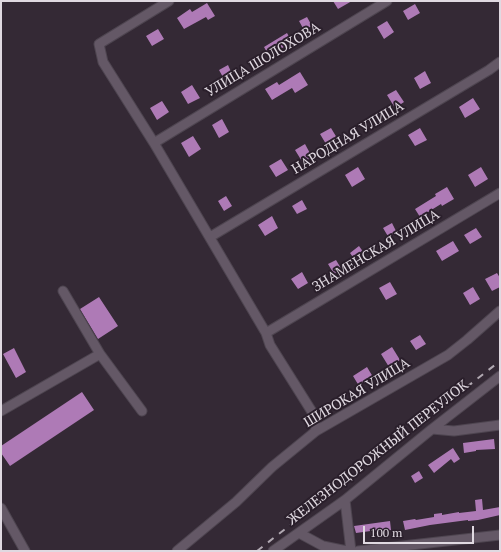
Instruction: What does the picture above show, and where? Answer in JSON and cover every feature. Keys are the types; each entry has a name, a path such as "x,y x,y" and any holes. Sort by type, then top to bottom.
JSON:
{"street":[{"path":"169,1 99,44 103,62 154,143 210,237 266,333 270,346 314,415 316,431"},
{"name":"УЛИЦА ШОЛОХОВА","path":"154,143 387,1"},
{"name":"НАРОДНАЯ УЛИЦА","path":"210,237 500,62"},
{"name":"ЗНАМЕНСКАЯ УЛИЦА","path":"266,333 500,193"},
{"path":"63,291 100,354 142,412"},
{"name":"ШИРОКАЯ УЛИЦА","path":"177,551 236,502 272,467 316,431 448,355 500,311"},
{"path":"1,411 100,354"},
{"name":"ЖЕЛЕЗНОДОРОЖНЫЙ ПЕРЕУЛОК","path":"273,551 345,500 500,376"},
{"path":"432,429 454,431 500,425"},
{"path":"345,500 350,551"},
{"path":"1,508 25,551"},
{"path":"298,533 323,546 347,551"},
{"path":"358,551 500,535"}],"building":[{"path":"333,1 352,1 338,9"},
{"path":"207,3 215,16 208,20 206,17 184,29 177,18 190,9 192,12"},
{"path":"415,4 420,13 408,20 403,11"},
{"path":"307,17 312,26 304,30 299,21"},
{"path":"387,21 394,32 384,39 377,27"},
{"path":"158,29 164,39 152,46 146,36"},
{"path":"287,33 292,42 269,56 264,47"},
{"path":"228,65 232,74 224,79 219,70"},
{"path":"425,71 431,83 420,89 414,78"},
{"path":"300,72 308,85 295,93 292,88 272,100 265,89 277,82 279,85"},
{"path":"192,85 200,98 188,104 181,92"},
{"path":"396,90 404,102 395,108 387,95"},
{"path":"473,98 480,109 465,118 459,107"},
{"path":"162,101 169,112 157,120 150,108"},
{"path":"222,119 229,132 219,138 212,125"},
{"path":"331,128 337,138 326,144 320,134"},
{"path":"420,128 427,140 415,146 408,135"},
{"path":"193,136 201,149 189,157 181,143"},
{"path":"305,144 312,157 303,163 295,150"},
{"path":"281,159 288,170 276,177 269,166"},
{"path":"358,167 365,179 352,187 345,175"},
{"path":"481,167 488,179 475,187 468,175"},
{"path":"447,187 454,199 442,206 441,204 420,217 415,209"},
{"path":"226,196 232,206 224,211 218,201"},
{"path":"302,200 307,209 297,214 292,206"},
{"path":"272,216 278,228 265,236 258,225"},
{"path":"392,223 397,233 389,238 383,228"},
{"path":"476,228 482,237 470,244 464,235"},
{"path":"453,241 459,251 442,261 436,251"},
{"path":"359,246 364,253 355,260 350,253"},
{"path":"336,260 342,270 334,274 328,264"},
{"path":"302,272 308,283 298,289 291,279"},
{"path":"497,273 500,278 500,287 492,291 485,279"},
{"path":"390,282 397,294 386,300 379,288"},
{"path":"473,287 480,299 470,305 463,293"},
{"path":"99,297 118,326 98,339 80,309"},
{"path":"420,335 426,344 416,350 410,341"},
{"path":"392,347 400,360 389,367 381,354"},
{"path":"14,348 26,372 16,378 3,354"},
{"path":"367,367 373,377 359,386 353,376"},
{"path":"82,392 94,410 10,466 1,453 1,446"},
{"path":"494,439 495,449 476,450 464,453 463,443"},
{"path":"453,448 460,459 454,463 451,459 434,473 428,465"},
{"path":"419,471 423,478 415,483 411,476"},
{"path":"482,499 483,510 500,507 500,515 478,520 430,525 405,530 403,521 434,517 434,514 442,513 442,515 476,511 475,500"},
{"path":"390,521 391,530 379,532 378,530 356,533 354,526"}],"railway":[{"path":"257,551 500,361"}]}
